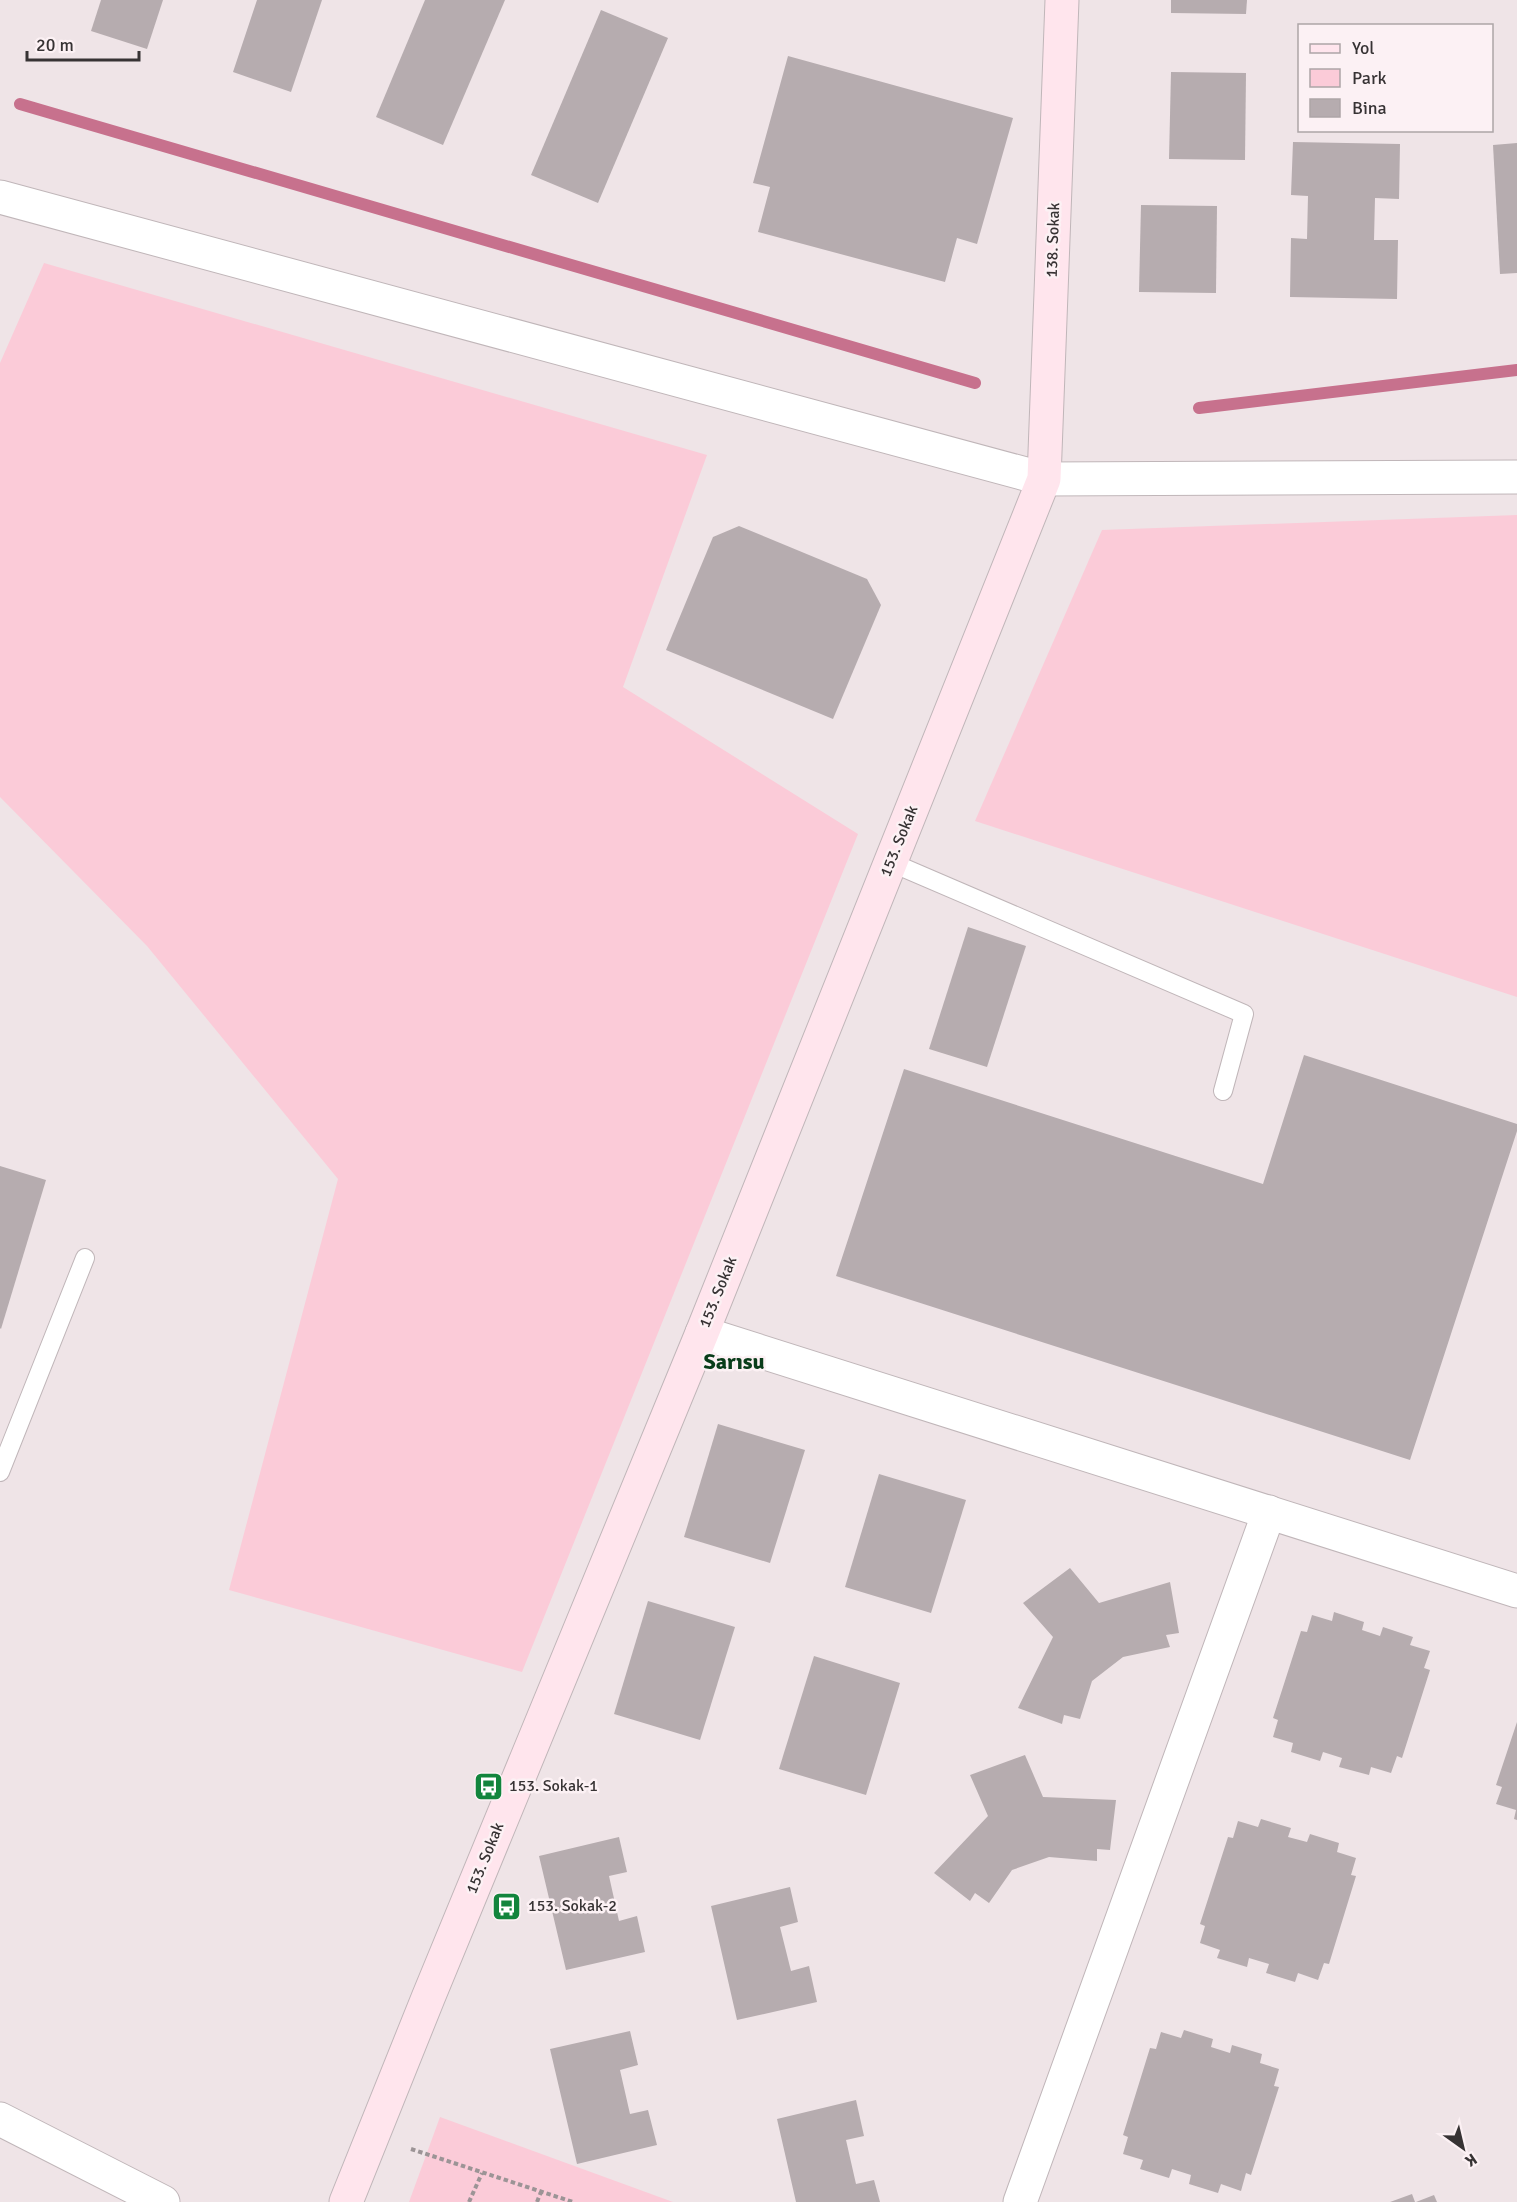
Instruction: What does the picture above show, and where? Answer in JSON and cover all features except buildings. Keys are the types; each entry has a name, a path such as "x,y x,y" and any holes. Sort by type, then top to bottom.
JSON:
{"street":[{"name":"138. Sokak","path":"1044,479 1062,0"},
{"path":"0,197 1044,479 1517,477"},
{"name":"153. Sokak","path":"346,2202 432,1987 702,1333 1044,479"},
{"path":"702,1333 1517,1591"},
{"path":"1020,2202 1269,1512"},
{"path":"0,2119 163,2202"}],"lane":[{"path":"890,862 1245,1014 1223,1091"},
{"path":"0,1472 85,1258"}],"path":[{"path":"411,2149 573,2202"},
{"path":"469,2202 482,2173"},
{"path":"537,2202 541,2192"}],"green space":[{"path":"44,263 707,455 623,687 858,834 522,1672 229,1590 338,1179 147,946 0,797 0,363"},
{"path":"1517,515 1517,997 975,821 1102,530"},
{"path":"440,2117 673,2202 409,2202"}],"waterway":[{"path":"20,104 975,383"},
{"path":"1199,408 1517,370"}],"place":[{"name":"153. Sokak-1","path":"488,1786"},
{"name":"153. Sokak-2","path":"507,1906"}],"district":[{"name":"Sarısu","path":"734,1361"}]}
